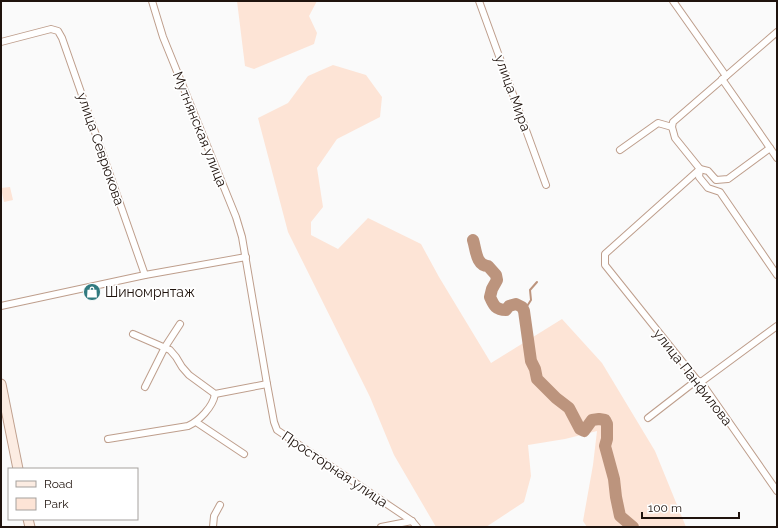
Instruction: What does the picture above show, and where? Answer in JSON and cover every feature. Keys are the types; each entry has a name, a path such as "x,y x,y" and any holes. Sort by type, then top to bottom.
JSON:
{"street":[{"name":"Мутнянская улица","path":"152,1 163,37 236,217 246,258"},
{"name":"улица Мира","path":"479,1 546,185"},
{"path":"673,1 777,158"},
{"name":"улица Севрюкова","path":"1,42 51,29 58,31 62,38 145,275"},
{"path":"777,32 673,122 672,127 675,138 700,169 708,171 720,192 777,274"},
{"path":"620,150 658,123 672,127"},
{"path":"700,169 699,177 708,188 728,179 770,148"},
{"name":"улица Панфилова","path":"700,169 605,254 605,265 699,381 777,491"},
{"path":"1,306 145,275 246,258"},
{"name":"Просторная улица","path":"246,258 267,384 274,422 277,430 412,521 417,527"},
{"path":"145,387 180,324"},
{"path":"648,418 777,326"},
{"path":"133,334 166,347 176,357 189,375 215,394 267,384"},
{"path":"1,384 18,468"},
{"path":"108,439 188,426 196,422 214,401 215,394"},
{"path":"196,422 244,454"},
{"path":"213,527 214,516 220,505"},
{"path":"381,527 412,521"}],"green space":[{"path":"237,1 317,1 309,16 317,33 314,44 254,69 245,66"},
{"path":"333,65 366,75 382,97 380,117 337,139 317,168 323,207 311,222 311,235 338,249 368,218 421,244 439,277 491,363 562,319 602,363 655,451 686,527 587,527 583,521 593,465 597,431 565,439 528,445 531,476 524,502 486,527 436,527 394,455 370,397 288,232 258,118 288,103 308,76"},
{"path":"10,187 13,200 4,202 1,188"}],"shaded area":[{"path":"488,265 492,265 496,271 492,274 489,273 486,267"}],"waterway":[{"path":"473,240 479,260 481,263 488,266 496,275 497,280 490,297 494,305 500,309 506,310 509,306 516,304 522,307 524,311 531,361 535,369 537,379 556,398 569,408 580,429 584,431 592,420 605,420 607,424 607,439 605,446 614,479 620,516 633,527"},
{"path":"524,311 531,300 530,290 537,282"}],"place":[{"name":"Шиномрнтаж","path":"92,292"}]}
